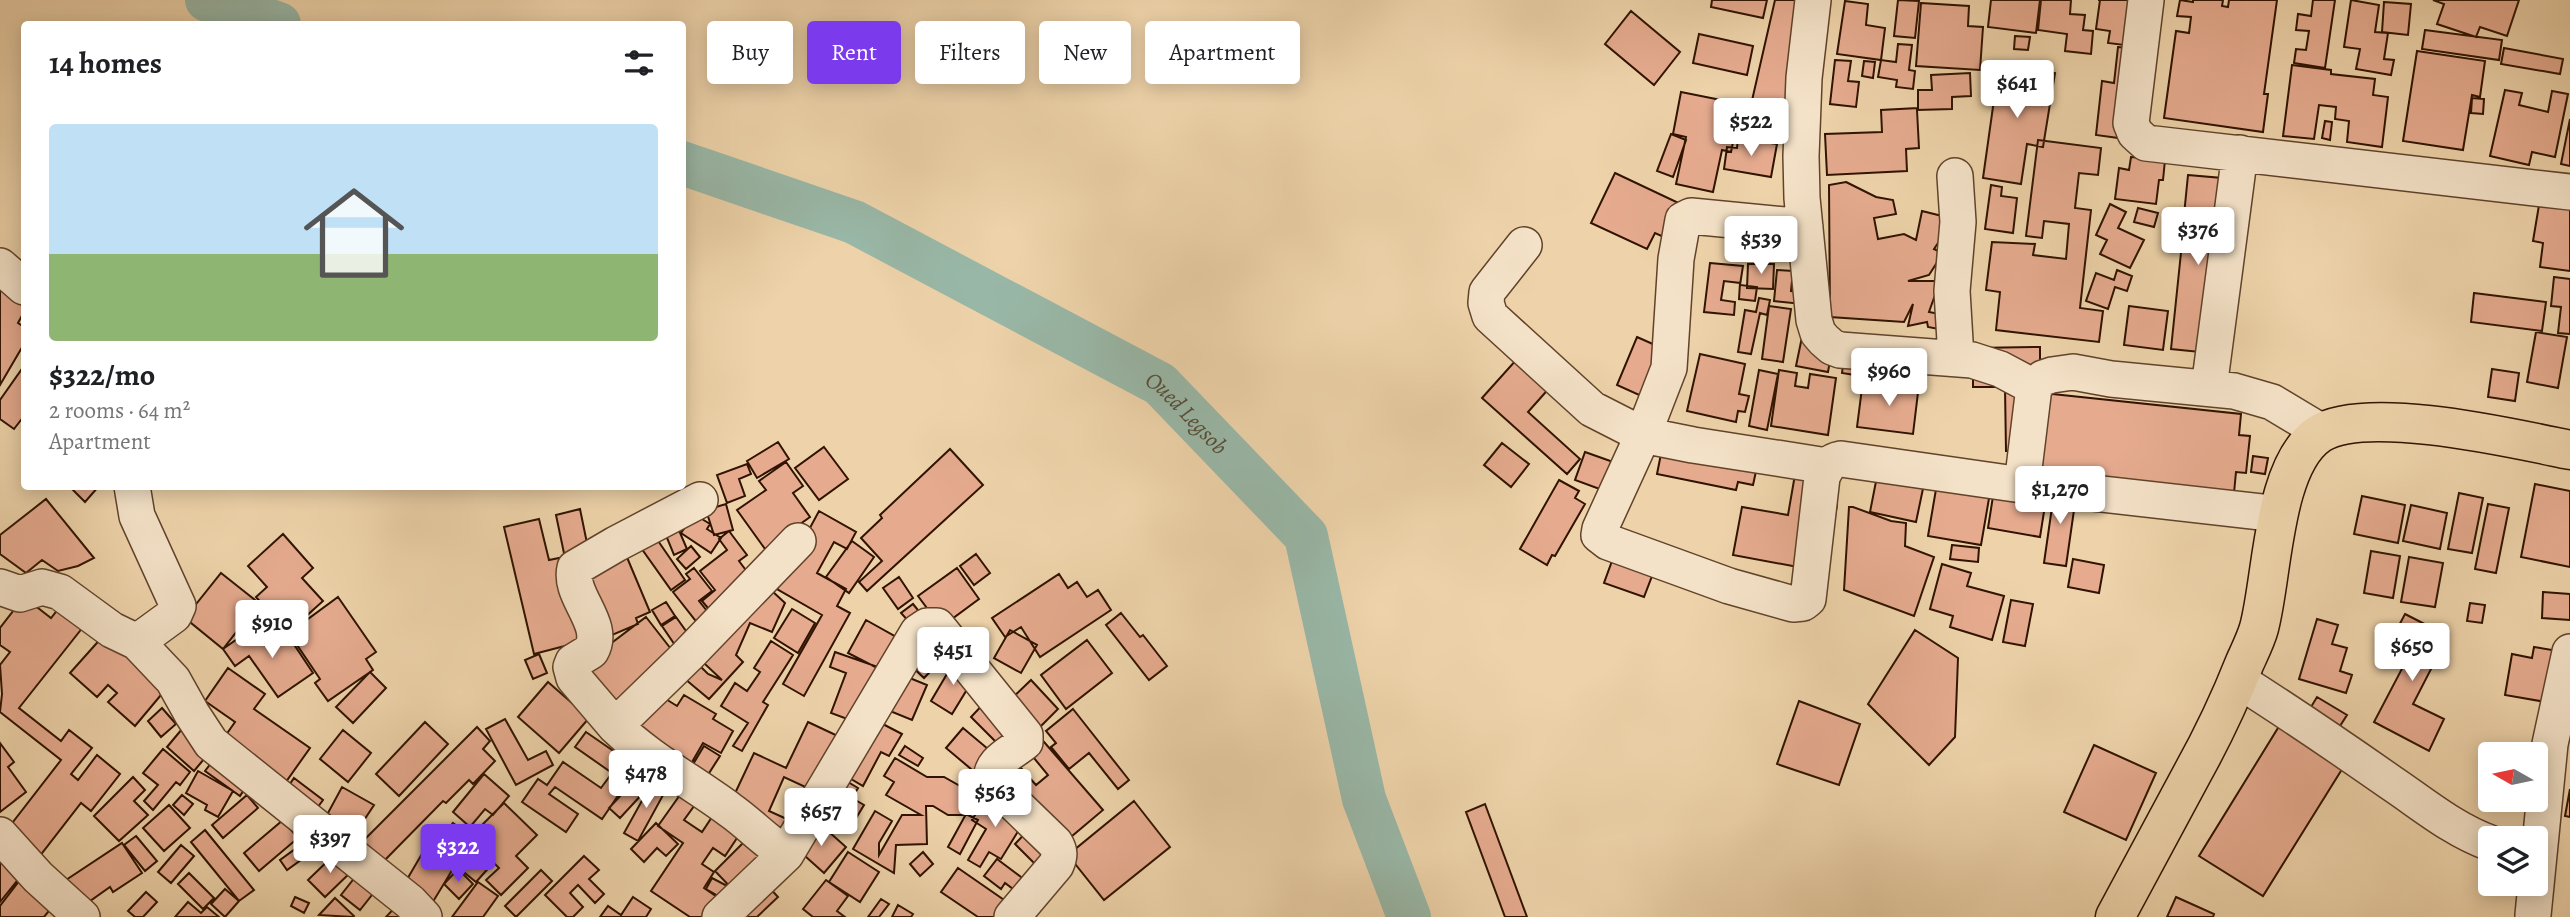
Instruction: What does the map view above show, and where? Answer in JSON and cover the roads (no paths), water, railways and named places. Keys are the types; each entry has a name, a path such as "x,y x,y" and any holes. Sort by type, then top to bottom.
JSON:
{"main road":[{"path":"2115,917 2225,713 2259,628 2279,513 2291,471 2306,445 2322,432 2358,423 2397,422 2507,437 2570,450"}],"street":[{"path":"1813,0 1804,79 1801,156 1805,227 1814,320 1818,333 1832,347 1840,350 1956,358 1987,364 2034,387"},
{"path":"2146,0 2131,123 2135,133 2146,143 2570,192"},
{"path":"2209,388 2240,153"},
{"path":"1955,176 1958,222 1952,291 1956,358"},
{"path":"1805,227 1690,216 1683,220 1676,259 1669,368 1643,435 1600,529 1602,539 1729,586 1793,604 1803,603 1808,599 1822,477 1826,466 1833,460 2022,485 2279,513"},
{"path":"1524,245 1488,292 1486,303 1490,316 1592,409 1643,435 1826,466"},
{"path":"0,266 21,284"},
{"path":"2022,485 2034,387 2052,374 2073,372 2111,379 2234,391 2272,402 2322,432"},
{"path":"133,490 137,516 178,606 174,615 137,642"},
{"path":"700,500 575,568 575,583 595,638 591,650 573,662 571,667 574,678 640,751 730,810 765,842 786,853"},
{"path":"615,726 798,541"},
{"path":"0,587 20,594 42,587 60,592 112,630 137,642 173,680 211,743 410,902 424,917"},
{"path":"720,917 786,853 918,632 923,627 934,625 941,628 1025,735 1025,742 998,762 990,778 1055,843 1060,854 1056,865 1012,917"},
{"path":"2541,826 2550,744 2570,652"},
{"path":"2238,680 2290,713 2433,814 2478,839"},
{"path":"0,835 38,877 82,917"},
{"path":"2533,915 2534,896"}],"waterway":[{"name":"Oued Legsob","path":"207,0 270,21"},
{"name":"Oued Legsob","path":"686,164 854,222 1160,384 1306,536 1364,799 1409,917"}]}
